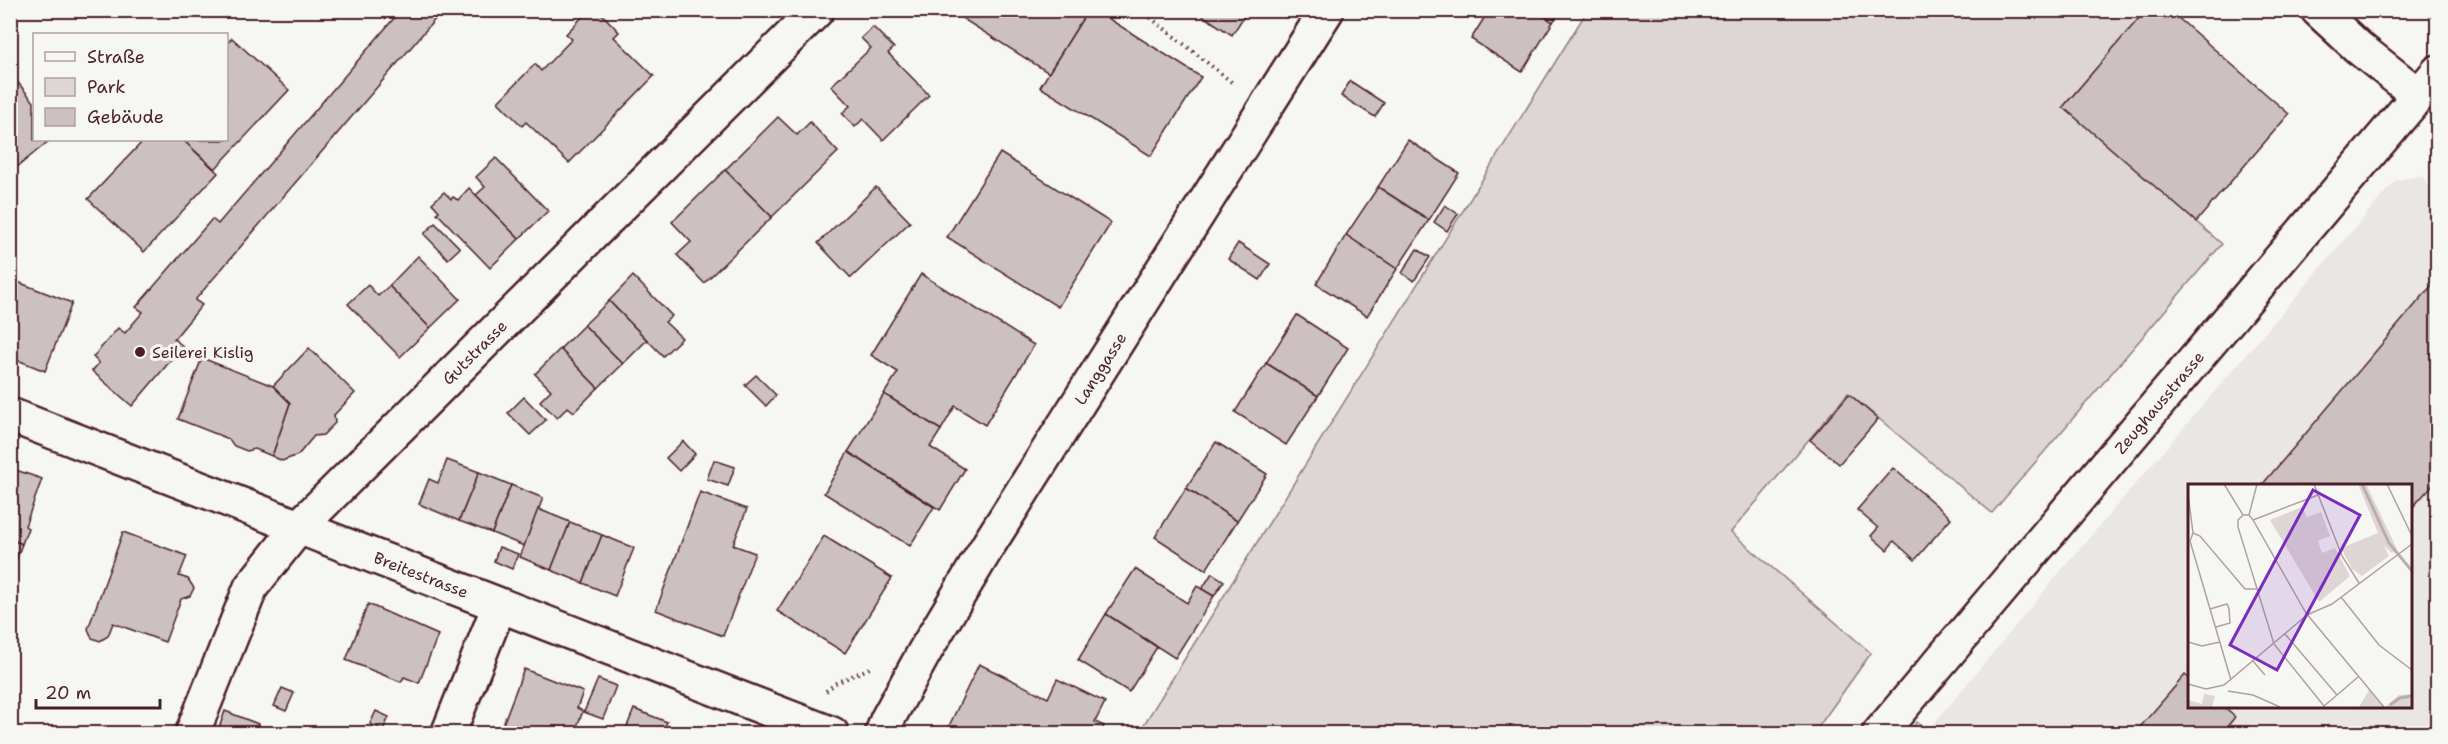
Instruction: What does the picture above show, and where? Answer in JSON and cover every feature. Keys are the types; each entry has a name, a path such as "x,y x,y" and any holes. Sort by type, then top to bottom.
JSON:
{"street":[{"name":"Gutstrasse","path":"192,734 251,587 298,528 817,10"},
{"name":"Langgasse","path":"882,734 887,720 920,661 989,544 1328,10"},
{"path":"2318,10 2359,48 2428,84"},
{"name":"Zeughausstrasse","path":"1879,734 2428,84"},
{"name":"Breitestrasse","path":"10,415 832,734"},
{"path":"448,734 499,606"}],"path":[{"path":"1141,10 1265,109"}],"shaded area":[{"path":"2422,176 2430,188 2438,209 2437,733 1931,734 1928,731 2060,572 2396,180"}],"green space":[{"path":"1587,11 2146,11 2063,107 2222,244 1992,513 1848,393 1731,532 1871,653 1814,733 1138,734"},
{"path":"1917,722 1931,733 1908,733"}],"building":[{"path":"401,10 443,10 195,300 202,305 174,339 183,346 132,406 92,371 99,363 93,357 118,328 125,333 143,312 136,307 212,219 218,224"},
{"path":"589,10 598,10 619,32 614,37 654,76 569,163 526,122 522,126 498,102 535,64 541,71 572,39 566,34"},
{"path":"949,10 1088,10 1049,73"},
{"path":"1088,10 1095,10 1201,77 1151,156 1040,87"},
{"path":"1194,10 1248,10 1232,35"},
{"path":"1489,10 1535,10 1553,22 1522,72 1471,39"},
{"path":"1535,10 1561,10 1553,22"},
{"path":"2146,10 2169,10 2289,114 2196,222 2063,107"},
{"path":"873,27 894,48 888,53 929,95 883,140 863,119 855,127 842,113 850,106 831,86 871,48 861,38"},
{"path":"232,38 289,90 215,169 184,141 228,141 228,42"},
{"path":"10,73 33,101 33,141 49,141 10,173"},
{"path":"1350,81 1384,103 1375,117 1341,96"},
{"path":"778,117 797,135 810,122 838,152 772,217 725,170"},
{"path":"1408,140 1459,173 1429,220 1378,187"},
{"path":"143,141 184,141 218,173 144,252 88,199"},
{"path":"1000,153 1111,223 1058,307 947,237"},
{"path":"496,158 548,211 519,239 476,195 485,187 476,177"},
{"path":"725,170 772,217 704,283 677,255 691,242 672,222"},
{"path":"876,187 910,222 851,278 818,243"},
{"path":"1378,187 1429,220 1397,269 1346,235"},
{"path":"469,188 519,239 490,268 437,213 439,211 432,203 444,192 451,199 453,197 458,200"},
{"path":"1445,205 1458,214 1447,231 1434,222"},
{"path":"435,223 460,248 448,259 424,234"},
{"path":"1346,235 1397,269 1367,316 1316,284"},
{"path":"1238,243 1270,264 1260,280 1228,259"},
{"path":"1417,249 1430,257 1414,281 1402,273"},
{"path":"418,256 460,299 430,328 389,286"},
{"path":"921,274 1034,345 985,425 955,406 941,430 884,394 898,372 871,355"},
{"path":"633,276 672,316 665,322 682,338 663,356 609,301"},
{"path":"2438,278 2438,479 2412,508 2412,484 2263,484"},
{"path":"10,279 72,303 45,371 10,357"},
{"path":"368,285 378,296 389,286 430,328 400,357 348,304"},
{"path":"609,301 647,340 623,364 584,325"},
{"path":"1297,315 1348,348 1318,396 1266,363"},
{"path":"584,325 623,364 598,388 560,349"},
{"path":"309,348 355,393 334,415 335,423 323,435 314,436 298,455 282,461 272,456 290,403 273,386"},
{"path":"560,349 598,388 574,412 568,407 557,418 540,401 551,390 535,374"},
{"path":"202,358 273,386 290,403 272,456 255,449 247,451 234,446 229,439 178,419"},
{"path":"1266,363 1318,396 1286,445 1235,412"},
{"path":"756,375 776,395 766,406 745,385"},
{"path":"884,394 941,430 930,447 965,469 940,510 848,452"},
{"path":"1849,394 1878,419 1839,464 1810,440"},
{"path":"524,397 546,420 530,435 508,413"},
{"path":"683,441 695,454 679,471 666,458"},
{"path":"1216,442 1267,474 1237,521 1186,488"},
{"path":"848,452 934,507 910,546 824,493"},
{"path":"447,460 479,472 459,521 419,504 429,479 438,483"},
{"path":"714,460 735,467 728,486 707,479"},
{"path":"10,468 42,479 25,526 28,528 22,544 10,539"},
{"path":"1893,468 1951,518 1915,560 1894,541 1887,550 1871,536 1878,528 1857,510"},
{"path":"479,472 511,485 492,533 459,521"},
{"path":"511,485 543,498 524,546 492,533"},
{"path":"1186,488 1237,521 1206,570 1155,537"},
{"path":"700,492 747,509 733,545 755,553 723,636 656,610"},
{"path":"538,509 570,522 551,570 520,557"},
{"path":"570,522 602,535 583,583 551,570"},
{"path":"123,532 187,556 179,576 188,579 194,588 190,596 181,599 165,642 113,623 108,636 100,641 92,638 88,629"},
{"path":"602,535 634,548 615,596 583,583"},
{"path":"824,536 892,578 845,653 777,611"},
{"path":"10,539 22,544 15,563 10,564"},
{"path":"499,547 518,554 512,569 494,561"},
{"path":"1135,569 1187,603 1197,586 1214,596 1175,658 1106,614"},
{"path":"1212,573 1224,581 1214,596 1202,589"},
{"path":"368,604 438,635 419,683 404,677 401,682 346,660"},
{"path":"1106,614 1157,647 1129,692 1078,660"},
{"path":"979,664 1048,698 1057,679 1105,702 1095,722 1104,726 1101,734 946,732"},
{"path":"524,669 583,692 577,708 583,711 574,734 500,732"},
{"path":"2185,675 2188,677 2188,708 2224,708 2235,717 2221,734 2134,734"},
{"path":"598,679 616,686 603,719 584,712"},
{"path":"282,688 294,693 286,711 274,706"},
{"path":"634,709 667,722 663,731 668,734 624,734"},
{"path":"225,711 258,724 254,734 232,734 219,728"},
{"path":"376,711 389,717 383,730 370,724"},
{"path":"2438,718 2438,734 2424,734"},
{"path":"334,726 351,734 331,734"}],"place":[{"name":"Seilerei Kislig","path":"140,352"}]}
